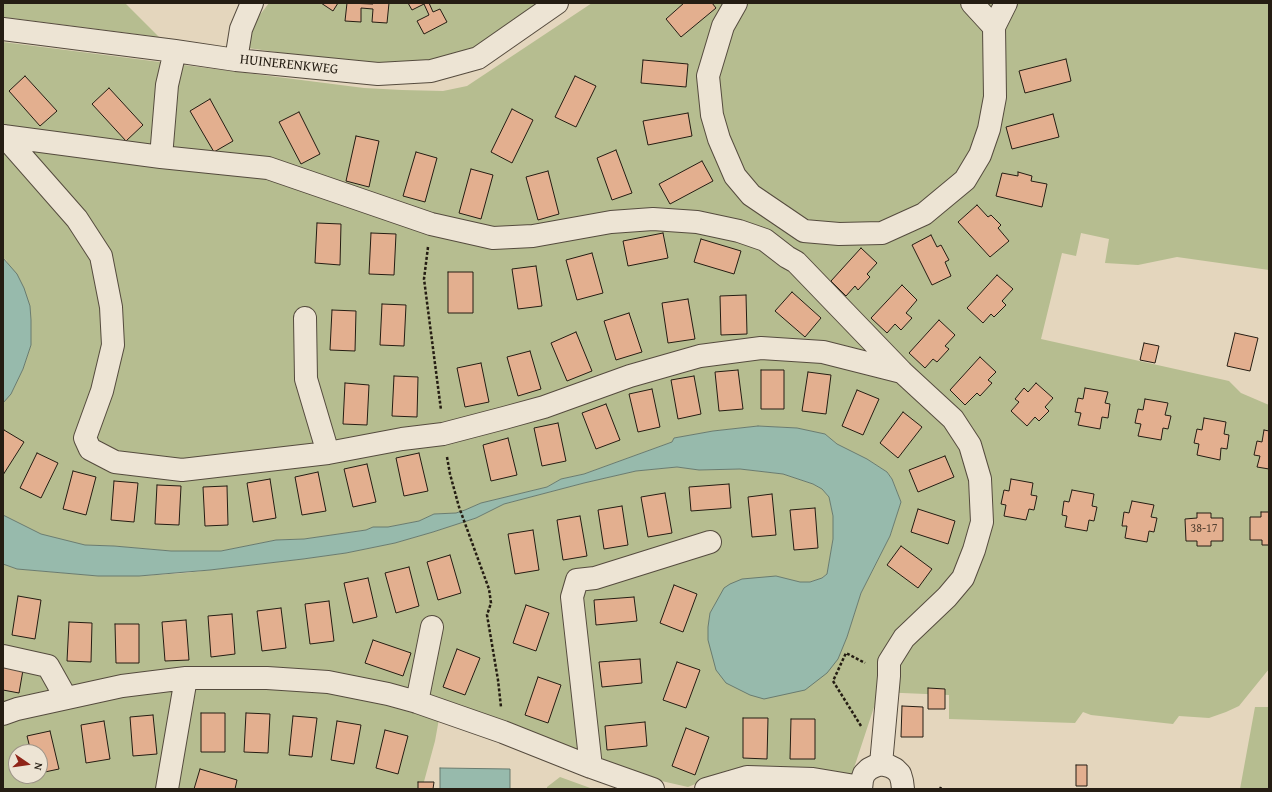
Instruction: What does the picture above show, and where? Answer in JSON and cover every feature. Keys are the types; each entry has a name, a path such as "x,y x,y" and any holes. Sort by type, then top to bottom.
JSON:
{"street":[{"path":"236,60 241,29 252,3"},
{"name":"HUINERENKWEG","path":"3,29 236,60 378,74 431,71 478,58 557,3"},
{"path":"736,3 723,26 708,76 712,115 719,139 735,176 751,194 804,231 839,234 882,233 924,214 964,180 980,155 989,129 994,97 994,27 1006,3"},
{"path":"972,3 994,27"},
{"path":"162,157 167,85 175,51"},
{"path":"3,136 162,157 268,168 431,224 493,238 533,236 611,222 654,219 697,222 739,231 765,240 796,262 902,372 953,419 970,445 980,479 982,522 974,550 963,578 947,597 904,638 890,662 881,764"},
{"path":"3,136 77,219 101,256 111,307 114,345 102,392 85,438 90,449 115,462 182,470 328,452 402,439 443,434 544,407 630,376 700,356 761,348 823,352 902,372"},
{"path":"787,257 804,231"},
{"path":"304,318 306,379 328,452"},
{"path":"591,767 572,597 577,580 595,578 710,542"},
{"path":"417,702 432,627"},
{"path":"3,656 48,666 66,698"},
{"path":"3,714 17,709 122,686 186,678 268,678 328,682 388,694 417,702 503,732 591,767 653,789"},
{"path":"166,789 186,678"},
{"path":"706,789 747,777 813,779 861,788 864,774 869,769 881,764 895,769 900,774 902,789"}],"path":[{"path":"431,224 424,279 443,434 450,474 459,506 489,589 491,603 487,615 498,680 503,732"},
{"path":"846,653 833,681 861,726"}],"shaded area":[{"path":"3,3 125,3 159,37 3,17"},
{"path":"269,3 543,3 457,63 426,68 339,61 248,48 249,37 256,20"},
{"path":"592,3 1269,3 1269,270 1177,257 1138,265 1105,263 1109,239 1081,233 1076,256 1062,253 1041,339 1229,381 1241,393 1269,405 1269,669 1239,706 1209,718 1179,716 1173,724 1091,715 1083,712 1075,723 949,719 949,695 879,692 852,774 733,769 688,787 635,775 442,702 435,741 422,789 3,789 3,564 17,569 98,576 139,576 185,573 303,559 346,553 395,543 476,518 504,504 636,471 677,467 699,470 740,469 783,474 813,484 822,489 829,497 833,516 833,539 827,574 822,578 810,582 800,582 776,576 714,606 710,613 708,640 838,659 847,637 861,593 890,536 901,502 892,479 887,472 867,459 837,444 825,434 797,428 758,426 713,431 674,438 672,442 584,474 561,479 547,487 481,503 456,513 434,514 419,521 388,527 373,527 366,530 304,539 276,540 221,551 171,551 85,545 41,534 3,515 3,403 11,394 23,369 31,345 31,320 30,306 6,260 3,258 3,42 364,88 443,91 467,86"},
{"path":"3,258 17,274 24,288 30,306 31,345 23,369 11,394 3,403"},
{"path":"758,426 797,428 825,434 837,444 867,459 887,472 892,479 901,502 890,536 861,593 847,637 838,659 827,673 805,690 764,699 750,695 726,683 716,670 708,640 708,627 710,613 724,588 730,584 742,579 776,576 800,582 810,582 822,578 827,574 833,539 833,516 829,497 822,489 813,484 783,474 740,469 699,470 677,467 636,471 504,504 476,518 395,543 346,553 210,570 139,576 98,576 17,569 3,564 3,515 41,534 85,545 171,551 221,551 276,540 304,539 366,530 373,527 388,527 419,521 434,514 456,513 481,503 547,487 561,479 584,474 672,442 674,438 713,431"},
{"path":"1255,707 1269,707 1269,789 1240,789"},
{"path":"440,768 510,769 510,789 440,789"},
{"path":"560,777 593,789 547,789 547,787"}],"building":[{"path":"321,3 338,3 333,11"},
{"path":"347,3 389,3 387,23 372,22 373,9 361,8 361,22 345,21"},
{"path":"408,3 429,3 433,12 440,9 447,22 424,34 417,21 429,15 424,4 412,10"},
{"path":"684,3 712,3 716,8 681,37 666,19"},
{"path":"1066,59 1071,81 1025,93 1019,71"},
{"path":"643,60 688,64 686,87 641,83"},
{"path":"25,76 57,111 40,126 9,91"},
{"path":"575,76 596,86 576,127 555,117"},
{"path":"109,88 143,125 126,141 92,104"},
{"path":"210,99 233,141 214,152 190,111"},
{"path":"512,109 533,120 512,163 491,152"},
{"path":"299,112 320,154 301,164 279,122"},
{"path":"688,113 692,136 648,145 643,121"},
{"path":"1053,114 1059,137 1012,149 1006,127"},
{"path":"356,136 379,141 369,187 346,181"},
{"path":"616,150 632,193 612,200 597,158"},
{"path":"416,152 437,158 425,202 403,196"},
{"path":"702,161 713,181 670,204 659,184"},
{"path":"471,169 493,175 481,219 459,213"},
{"path":"548,171 559,214 538,220 526,177"},
{"path":"1018,172 1032,176 1031,181 1047,184 1042,207 996,196 1002,173 1018,176"},
{"path":"977,205 988,217 991,215 1001,225 998,228 1009,241 990,257 958,222"},
{"path":"317,223 341,224 340,265 315,263"},
{"path":"371,233 396,234 394,275 369,274"},
{"path":"663,233 668,258 628,266 623,241"},
{"path":"931,235 937,247 941,245 949,260 945,262 951,276 932,285 912,245"},
{"path":"701,239 741,251 734,274 694,262"},
{"path":"861,248 877,263 867,274 870,277 858,290 855,286 846,296 831,281"},
{"path":"592,253 603,293 577,300 566,260"},
{"path":"536,266 542,306 518,309 512,269"},
{"path":"448,272 473,272 473,313 448,313"},
{"path":"997,275 1013,289 1002,301 1006,305 994,317 991,314 983,323 967,308"},
{"path":"902,285 917,300 906,313 912,318 901,330 895,324 887,333 871,318"},
{"path":"792,292 821,318 805,337 775,311"},
{"path":"746,295 747,334 721,335 720,296"},
{"path":"688,299 695,339 668,343 662,303"},
{"path":"382,304 406,305 404,346 380,345"},
{"path":"332,310 356,311 355,351 330,350"},
{"path":"629,313 642,352 616,360 604,321"},
{"path":"939,320 955,335 945,346 949,349 937,362 933,359 925,368 909,353"},
{"path":"576,332 592,371 567,381 551,343"},
{"path":"1235,333 1258,338 1250,371 1227,366"},
{"path":"1144,343 1159,346 1155,363 1140,360"},
{"path":"530,351 541,389 518,396 507,357"},
{"path":"980,357 996,372 988,380 992,383 980,396 977,393 965,405 950,390"},
{"path":"481,363 489,402 465,407 457,368"},
{"path":"738,370 743,409 719,411 715,372"},
{"path":"761,370 784,370 784,409 761,409"},
{"path":"808,372 831,375 826,414 802,411"},
{"path":"394,376 418,377 417,417 392,416"},
{"path":"694,376 701,414 678,419 671,380"},
{"path":"345,383 369,385 367,425 343,424"},
{"path":"1036,383 1053,398 1045,407 1049,411 1039,421 1035,417 1027,426 1011,411 1019,402 1015,399 1024,388 1028,392"},
{"path":"1085,388 1108,392 1105,403 1110,404 1108,418 1102,417 1100,429 1078,425 1081,413 1075,412 1078,398 1083,399"},
{"path":"652,389 660,427 638,432 629,394"},
{"path":"857,390 879,399 863,435 842,426"},
{"path":"1145,399 1168,403 1165,415 1171,416 1168,429 1163,428 1161,440 1138,436 1141,424 1135,423 1138,409 1143,410"},
{"path":"606,404 620,440 596,449 582,413"},
{"path":"903,412 922,427 898,458 880,443"},
{"path":"1204,418 1226,422 1224,434 1229,435 1227,449 1221,448 1220,460 1197,455 1199,444 1194,443 1197,429 1202,430"},
{"path":"558,423 566,461 542,466 534,428"},
{"path":"4,430 24,442 3,475 3,432"},
{"path":"1264,430 1269,431 1269,469 1257,467 1260,456 1254,455 1257,441 1262,442"},
{"path":"508,438 517,475 491,481 483,445"},
{"path":"37,453 58,463 41,498 20,488"},
{"path":"419,453 428,491 404,496 396,458"},
{"path":"945,456 954,477 918,492 909,470"},
{"path":"367,464 376,502 353,507 344,469"},
{"path":"73,471 96,477 86,515 63,509"},
{"path":"318,472 326,511 302,515 295,477"},
{"path":"270,479 276,518 253,522 247,483"},
{"path":"1011,479 1033,483 1031,495 1037,496 1034,510 1029,509 1026,520 1004,516 1006,505 1001,504 1004,490 1009,491"},
{"path":"114,481 138,483 134,522 111,520"},
{"path":"729,484 731,508 691,511 689,487"},
{"path":"157,485 181,486 179,525 155,524"},
{"path":"227,486 228,525 205,526 203,487"},
{"path":"1072,490 1094,494 1092,506 1097,507 1094,521 1089,520 1087,531 1065,527 1067,516 1062,515 1064,501 1069,502"},
{"path":"665,493 672,533 648,537 641,497"},
{"path":"772,494 776,535 752,537 748,497"},
{"path":"1132,501 1154,505 1151,517 1157,518 1154,532 1149,531 1147,542 1125,538 1127,526 1122,526 1124,512 1129,513"},
{"path":"622,506 628,545 604,549 598,510"},
{"path":"815,508 818,548 794,550 790,510"},
{"path":"918,509 955,521 948,544 911,532"},
{"path":"1261,512 1269,512 1269,545 1262,545 1262,540 1250,540 1250,517 1261,517"},
{"path":"1197,513 1211,513 1211,518 1223,518 1223,541 1211,541 1211,546 1197,546 1197,541 1186,541 1185,519 1197,518"},
{"path":"580,516 587,556 563,560 557,520"},
{"path":"533,530 539,570 515,574 508,534"},
{"path":"901,546 932,569 918,588 887,565"},
{"path":"450,555 461,593 438,600 427,562"},
{"path":"409,567 419,606 396,613 385,573"},
{"path":"368,578 377,617 353,623 344,583"},
{"path":"674,585 697,594 683,632 660,623"},
{"path":"18,596 41,600 35,639 12,635"},
{"path":"634,597 637,621 596,625 594,600"},
{"path":"329,601 334,641 310,644 305,604"},
{"path":"526,605 549,613 536,651 513,643"},
{"path":"281,608 286,648 262,651 257,611"},
{"path":"232,614 235,654 211,657 208,616"},
{"path":"186,620 189,660 165,661 162,622"},
{"path":"69,622 92,623 91,662 67,661"},
{"path":"115,624 139,624 139,663 116,663"},
{"path":"373,640 411,653 403,676 365,663"},
{"path":"457,649 480,658 465,695 443,687"},
{"path":"640,659 642,683 602,687 599,662"},
{"path":"677,662 700,670 686,708 663,700"},
{"path":"3,666 23,670 19,693 3,690"},
{"path":"538,677 561,685 548,723 525,715"},
{"path":"928,688 945,689 945,709 928,709"},
{"path":"902,706 923,707 923,737 901,737"},
{"path":"201,713 225,713 225,752 201,752"},
{"path":"246,713 270,714 268,753 244,752"},
{"path":"153,715 157,754 133,756 130,717"},
{"path":"293,716 317,718 312,757 289,755"},
{"path":"743,718 768,718 767,759 743,758"},
{"path":"791,719 815,719 815,759 790,759"},
{"path":"104,721 110,759 86,763 81,725"},
{"path":"337,721 361,725 354,764 331,760"},
{"path":"645,722 647,746 607,750 605,726"},
{"path":"686,728 709,737 695,775 672,766"},
{"path":"385,730 408,736 398,774 376,768"},
{"path":"50,731 59,769 48,771 48,744 29,744 27,736"},
{"path":"1076,765 1087,765 1087,786 1076,786"},
{"path":"200,769 237,780 235,789 194,789"},
{"path":"418,782 434,782 433,789 418,789"}]}
